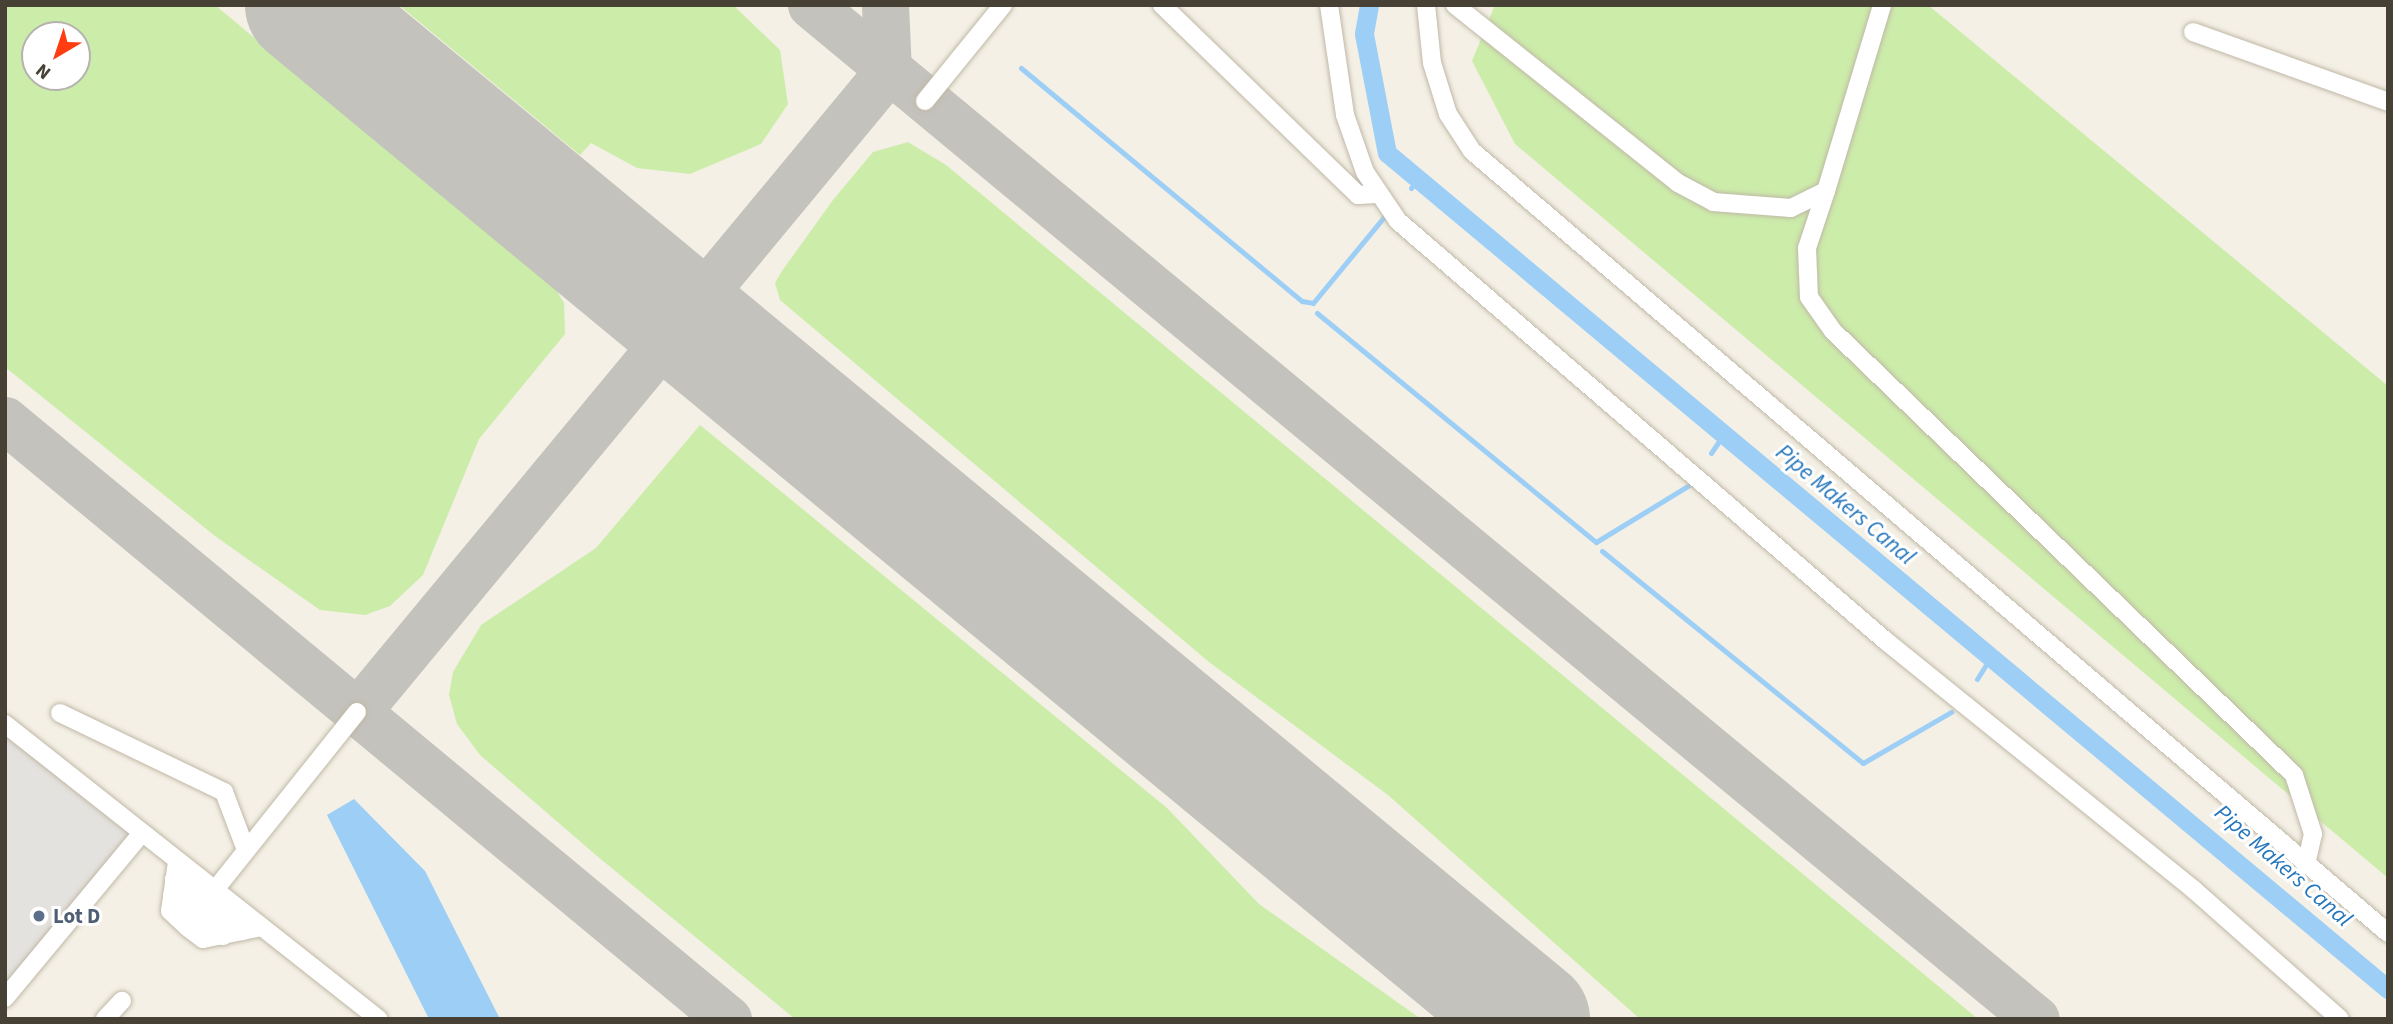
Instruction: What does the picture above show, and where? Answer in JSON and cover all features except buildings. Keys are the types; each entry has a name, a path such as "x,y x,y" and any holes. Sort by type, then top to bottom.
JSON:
{"lane":[{"path":"925,101 1003,5"},
{"path":"1163,5 1358,195 1377,194"},
{"path":"1329,5 1345,116 1377,194 1398,222 1887,642 2193,889 2340,1019"},
{"path":"1426,5 1432,63 1444,101 1472,151 2388,933"},
{"path":"1455,5 1678,183 1713,202 1791,208 1826,191"},
{"path":"1882,5 1807,248 1809,297 1817,309 1970,469 2294,775 2313,834 2306,865"},
{"path":"2193,32 2388,102"},
{"path":"214,891 357,712"},
{"path":"60,713 225,792 246,850"},
{"path":"5,724 141,834 174,879 242,931"},
{"path":"5,998 141,834"},
{"path":"174,879 214,891 379,1019"},
{"path":"174,879 170,911 203,939 261,927"},
{"path":"105,1019 122,1001"}],"green space":[{"path":"5,5 215,5 555,288 564,303 565,334 479,439 423,575 390,606 365,615 320,610 215,536 5,367"},
{"path":"399,5 733,5 780,50 788,104 761,144 690,174 637,168 591,143 580,155"},
{"path":"1495,5 1928,5 2388,386 2388,878 1515,144 1472,61"},
{"path":"908,142 946,165 1978,1019 1640,1019 1388,795 1209,662 780,300 775,283 833,200 873,152"},
{"path":"700,425 1167,808 1259,904 1421,1019 795,1019 597,856 480,755 457,724 449,695 453,672 481,625 596,548"}],"shaded area":[{"name":"Lot D","path":"5,723 141,834 5,998"}],"water":[{"path":"354,799 425,871 500,1019 429,1019 327,815"}],"waterway":[{"name":"Pipe Makers Canal","path":"1369,5 1364,34 1387,153 2388,989"},
{"path":"1021,68 1302,301 1313,303 1384,217"},
{"path":"1411,188 1418,178"},
{"path":"1317,313 1596,542 1691,484"},
{"path":"1711,453 1723,435"},
{"path":"1602,551 1863,763 1951,712"},
{"path":"1977,679 1991,657"}],"taxiway":[{"path":"811,5 2036,1019"},
{"path":"357,712 888,71 885,5"},
{"path":"5,420 728,1019"}],"runway":[{"path":"304,5 1530,1019"}],"place":[{"name":"Lot D","path":"39,916"}]}
